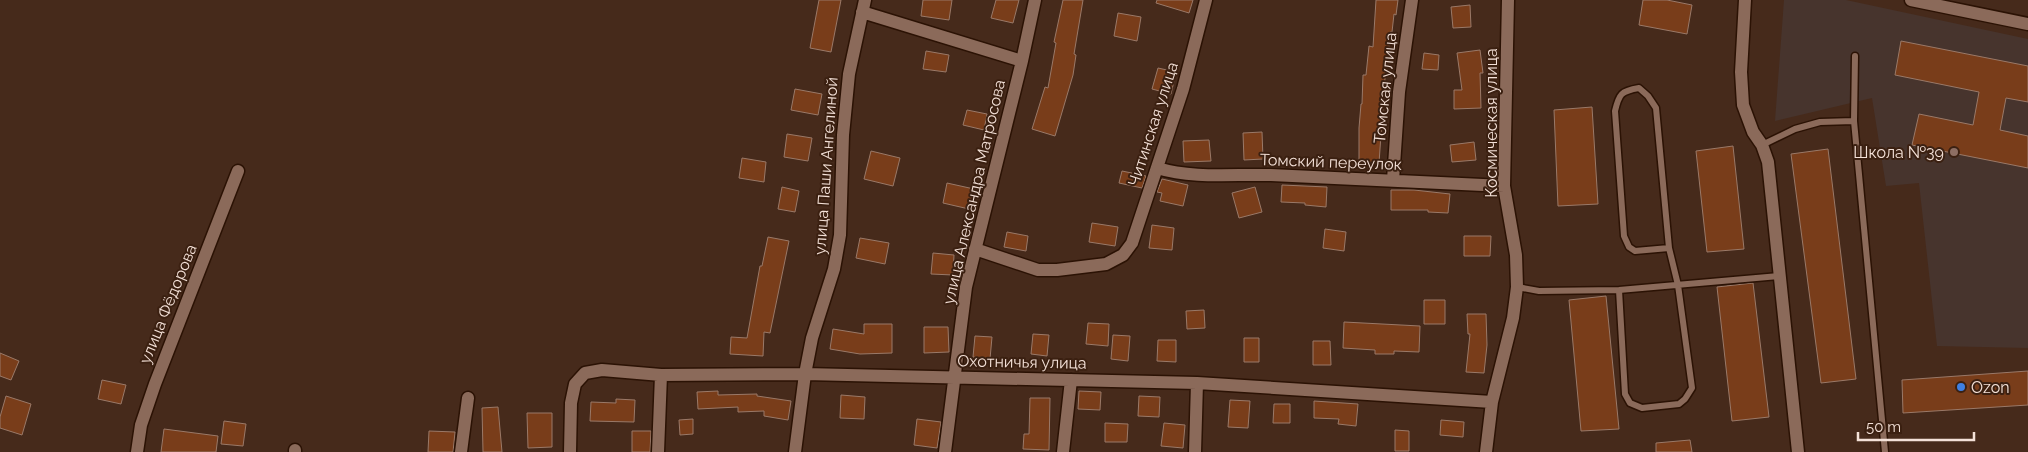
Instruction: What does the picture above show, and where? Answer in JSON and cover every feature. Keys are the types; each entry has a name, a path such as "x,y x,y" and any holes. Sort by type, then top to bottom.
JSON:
{"street":[{"name":"улица Александра Матросова","path":"945,452 966,287 1022,61 1034,0"},
{"name":"Читинская улица","path":"975,249 1038,270 1057,270 1106,264 1123,255 1132,243 1183,89 1206,0"},
{"name":"Томская улица","path":"1393,180 1399,92 1412,0"},
{"name":"Космическая улица","path":"1486,452 1492,402 1513,318 1517,286 1516,255 1504,186 1508,0"},
{"path":"1744,0 1741,72 1743,105 1753,132 1762,146 1768,162 1798,452"},
{"path":"1911,0 2028,24"},
{"path":"863,6 1022,61"},
{"name":"улица Паши Ангелиной","path":"795,452 805,374 812,338 834,269 840,236 843,135 849,74 863,6"},
{"name":"Томский переулок","path":"1157,168 1175,174 1268,175 1504,186"},
{"name":"улица Фёдорова","path":"137,452 141,424 154,384 238,171"},
{"name":"Охотничья улица","path":"570,452 571,403 575,384 585,373 602,370 661,375 805,374 1197,383 1492,402"},
{"path":"658,452 661,375"},
{"path":"1063,452 1071,380"},
{"path":"1195,452 1197,383"},
{"path":"461,452 468,398"}],"lane":[{"path":"1855,56 1854,121 1885,452"},
{"path":"1619,290 1625,394 1630,404 1642,408 1679,404 1686,399 1692,388 1678,285 1669,248 1656,108 1648,96 1639,88 1627,90 1619,96 1615,111 1624,236 1629,247 1636,251 1669,248"},
{"path":"1762,146 1795,129 1820,122 1854,121"},
{"path":"1517,286 1539,291 1619,290 1779,276"}],"shaded area":[{"name":"Школа №39","path":"1784,0 1846,0 2028,39 2028,348 1937,346 1919,183 1886,186 1872,98 1775,121"}],"building":[{"path":"819,0 841,0 831,52 810,48"},
{"path":"923,0 952,0 949,20 921,16"},
{"path":"996,0 1019,0 1013,23 991,18"},
{"path":"1063,0 1083,0 1074,54 1076,55 1073,75 1055,136 1032,129 1045,87 1048,88 1056,43 1054,42"},
{"path":"1157,0 1193,0 1189,13 1156,3"},
{"path":"1376,0 1398,0 1392,32 1390,32 1388,64 1386,64 1379,163 1359,162 1359,128 1363,75 1366,75 1369,46 1373,47"},
{"path":"1643,0 1667,0 1692,5 1687,34 1639,25"},
{"path":"1470,5 1471,27 1453,28 1451,7"},
{"path":"1118,13 1141,17 1137,41 1114,36"},
{"path":"1901,41 2028,66 2028,102 2006,98 2000,130 2028,136 2028,168 1912,145 1919,114 1973,125 1979,92 1895,75"},
{"path":"1480,50 1483,73 1480,73 1481,108 1454,109 1454,90 1462,90 1457,53"},
{"path":"926,51 949,55 946,72 923,69"},
{"path":"1424,53 1439,55 1438,70 1422,69"},
{"path":"1158,68 1176,72 1171,94 1152,89"},
{"path":"795,89 822,94 818,115 791,110"},
{"path":"1592,107 1598,204 1558,206 1554,110"},
{"path":"967,110 987,114 984,130 963,125"},
{"path":"1262,132 1263,159 1244,160 1243,133"},
{"path":"787,134 812,138 808,161 784,157"},
{"path":"1209,140 1211,161 1184,162 1183,141"},
{"path":"1474,142 1476,160 1452,162 1450,145"},
{"path":"1733,146 1744,249 1707,252 1696,151"},
{"path":"1828,149 1856,379 1821,383 1791,154"},
{"path":"871,151 900,158 893,186 864,179"},
{"path":"742,158 766,162 764,182 739,178"},
{"path":"1122,171 1146,176 1142,188 1119,183"},
{"path":"1162,179 1188,185 1183,206 1160,201 1162,193 1157,192"},
{"path":"947,183 974,189 969,209 943,203"},
{"path":"1282,185 1327,187 1326,207 1305,205 1305,203 1281,202"},
{"path":"782,187 799,191 795,212 778,209"},
{"path":"1255,187 1262,212 1239,218 1232,193"},
{"path":"1391,190 1414,190 1450,194 1448,213 1428,212 1428,210 1391,210"},
{"path":"1092,223 1118,227 1115,246 1089,242"},
{"path":"1152,225 1174,228 1172,250 1149,248"},
{"path":"1325,229 1346,232 1344,251 1323,248"},
{"path":"1007,232 1028,236 1026,251 1004,247"},
{"path":"1464,236 1491,236 1490,256 1464,256"},
{"path":"768,237 789,241 770,333 764,332 763,356 730,354 731,337 747,338 760,266 762,266"},
{"path":"860,238 889,243 885,264 856,258"},
{"path":"933,253 954,255 953,275 931,274"},
{"path":"1753,283 1769,417 1732,421 1717,287"},
{"path":"1606,296 1619,429 1581,431 1569,300"},
{"path":"1424,300 1445,300 1445,324 1424,324"},
{"path":"1204,310 1205,328 1187,329 1186,311"},
{"path":"1467,314 1486,314 1487,345 1484,373 1466,372 1470,334 1468,334"},
{"path":"1344,322 1420,326 1419,352 1394,351 1394,354 1375,354 1375,350 1343,348"},
{"path":"1088,323 1109,324 1108,346 1086,344"},
{"path":"864,324 892,324 892,353 860,354 830,349 833,329 864,334"},
{"path":"924,327 948,327 949,352 924,353"},
{"path":"1033,334 1049,335 1047,356 1031,354"},
{"path":"1113,335 1130,336 1128,361 1111,359"},
{"path":"975,336 992,337 990,359 973,357"},
{"path":"1244,338 1259,338 1259,362 1244,362"},
{"path":"1158,340 1176,340 1176,362 1157,361"},
{"path":"1313,341 1330,341 1331,365 1313,365"},
{"path":"0,353 19,361 11,380 0,376"},
{"path":"2028,371 2028,405 1903,413 1902,380"},
{"path":"102,380 126,385 121,404 98,399"},
{"path":"718,391 718,395 757,394 757,396 791,401 788,420 764,416 764,411 738,412 738,407 698,409 697,392"},
{"path":"1079,391 1101,392 1100,410 1078,409"},
{"path":"841,395 865,397 864,419 840,418"},
{"path":"6,396 31,404 22,435 0,428 0,417"},
{"path":"1139,396 1160,397 1159,417 1138,416"},
{"path":"1030,398 1050,398 1049,450 1023,449 1024,434 1029,434"},
{"path":"616,399 635,400 634,422 590,421 591,402 616,403"},
{"path":"1230,400 1250,401 1248,428 1228,427"},
{"path":"1314,401 1358,404 1356,426 1338,424 1339,419 1314,418"},
{"path":"1274,404 1290,404 1290,423 1273,423"},
{"path":"498,407 502,452 483,452 482,408"},
{"path":"527,413 552,413 552,447 528,448"},
{"path":"693,419 693,434 680,435 679,420"},
{"path":"917,419 941,422 937,448 914,445"},
{"path":"1441,420 1464,422 1463,437 1440,435"},
{"path":"224,421 246,424 243,446 221,444"},
{"path":"1105,423 1128,424 1127,442 1105,442"},
{"path":"1164,423 1185,425 1183,448 1161,446"},
{"path":"164,429 218,436 216,452 161,452"},
{"path":"1395,430 1409,431 1409,451 1395,451"},
{"path":"429,431 455,432 453,452 428,452"},
{"path":"632,431 651,431 650,452 632,452"},
{"path":"1690,440 1692,452 1656,452 1656,443"}],"place":[{"name":"Школа №39","path":"1954,152"},
{"name":"Ozon","path":"1961,387"}]}
